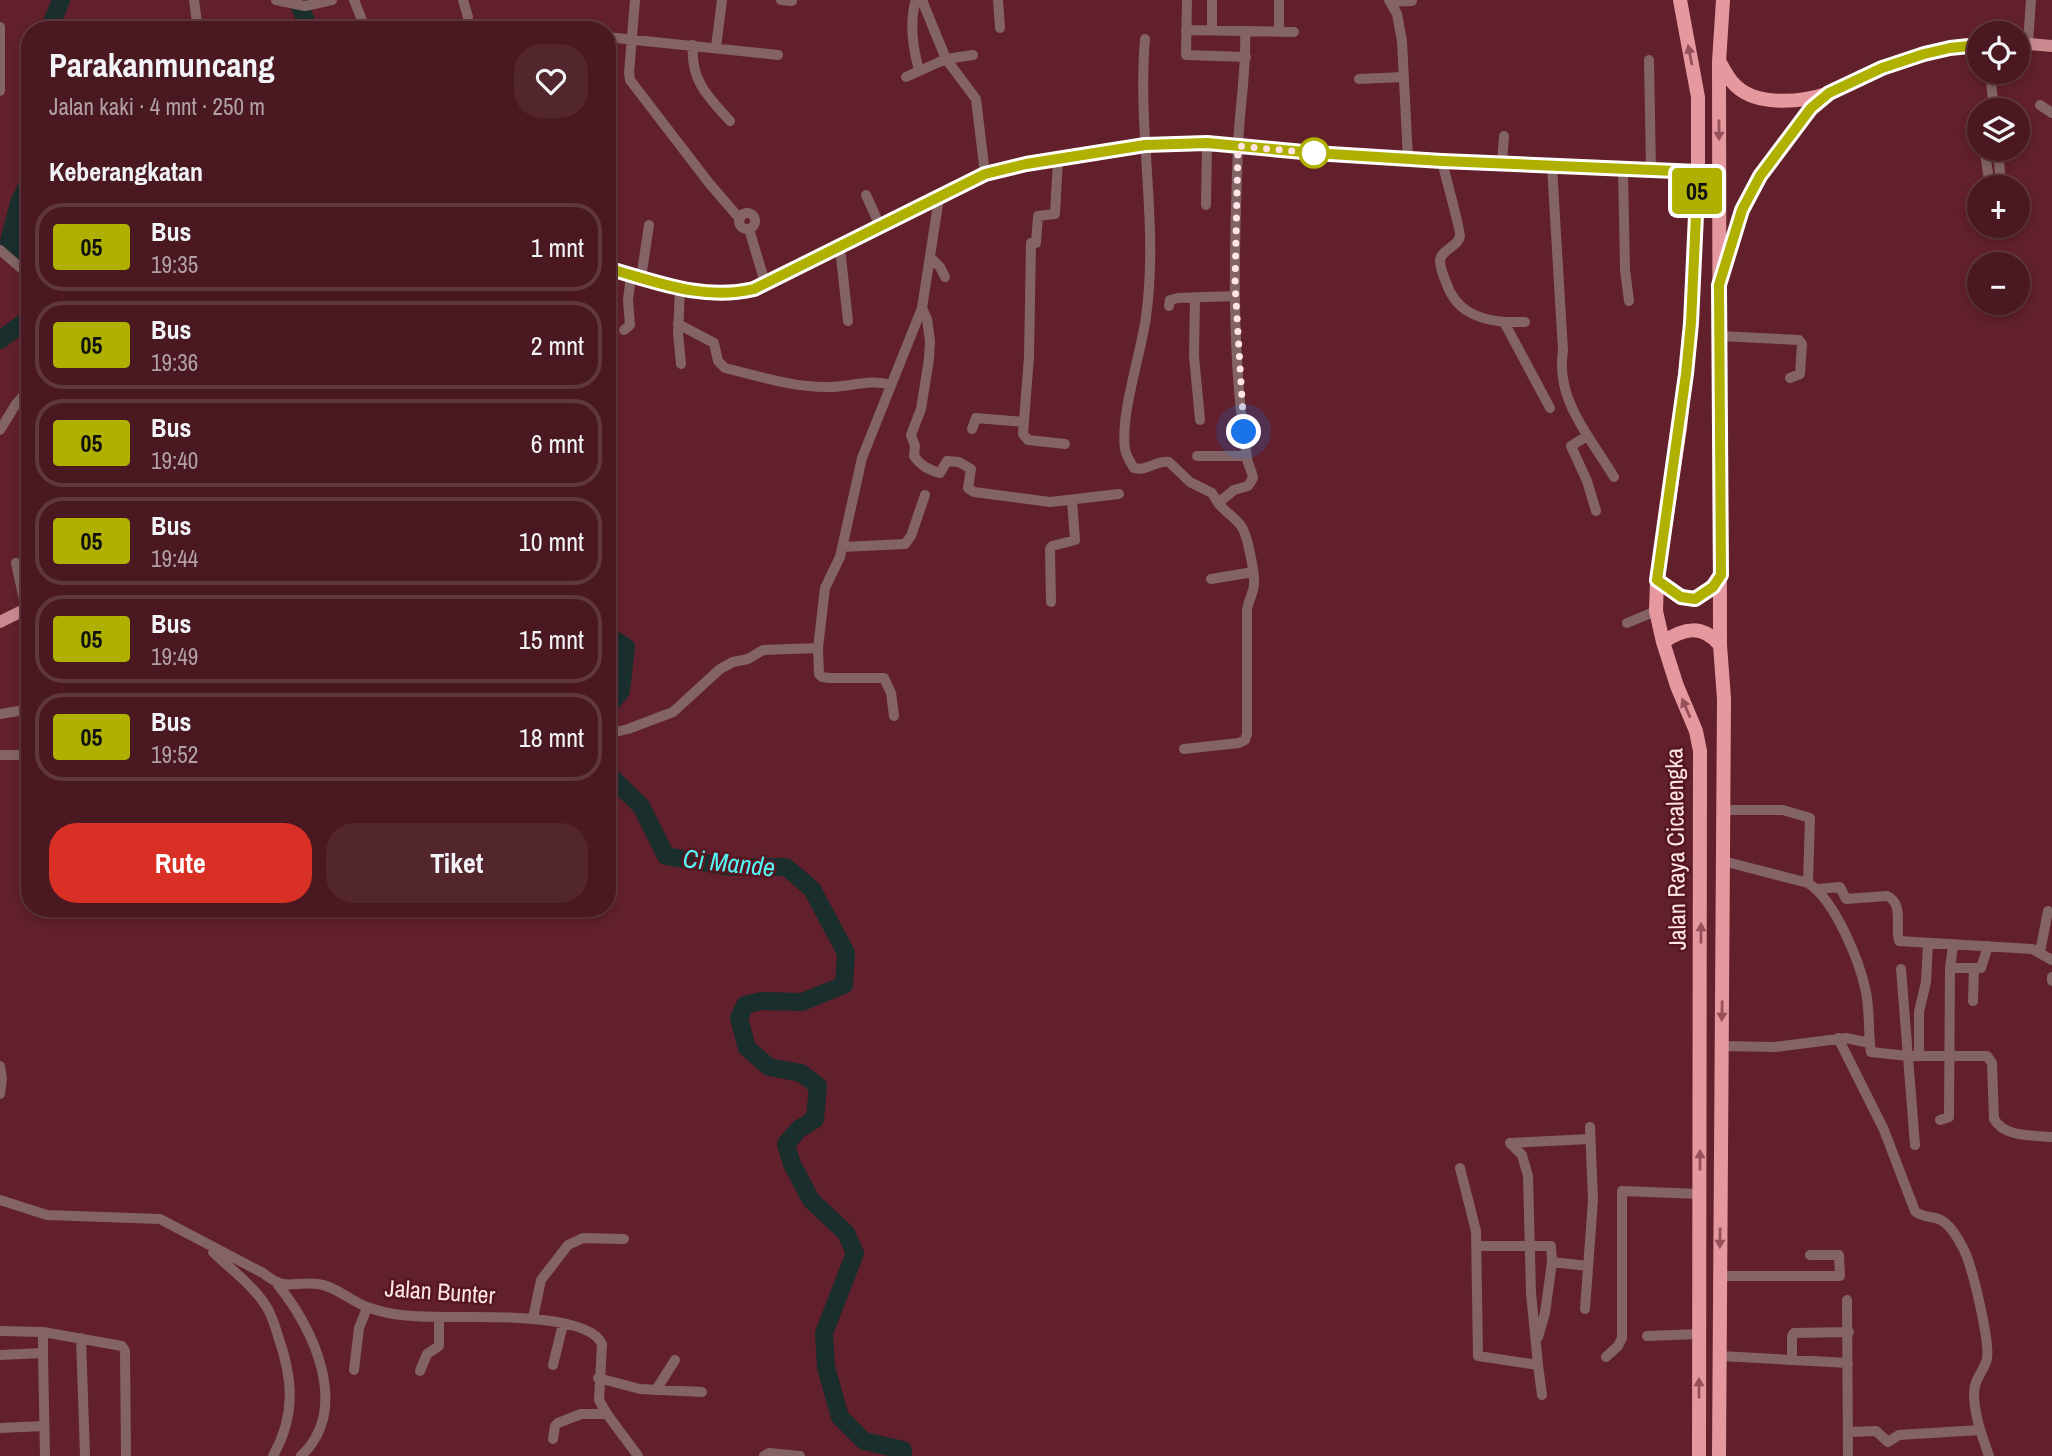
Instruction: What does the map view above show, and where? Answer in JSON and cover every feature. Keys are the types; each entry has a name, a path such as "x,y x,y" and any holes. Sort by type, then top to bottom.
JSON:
{"highway":[{"name":"Jalan Raya Cicalengka","path":"1680,0 1698,97 1698,172 1691,323 1657,580 1656,611 1663,642 1677,686 1696,731 1700,751 1699,1456"},
{"name":"Jalan Raya Cicalengka","path":"1719,1456 1724,699 1720,645 1719,62 1723,0"},
{"path":"1719,62 1737,87 1757,97 1797,101 1829,93"},
{"path":"1657,580 1681,597 1695,599 1713,587 1721,575"},
{"path":"1663,642 1677,634 1697,630 1708,633 1720,645"}],"main road":[{"path":"2030,44 2052,46"},
{"path":"1719,285 1742,210 1760,176 1811,108 1829,93 1882,68 1924,54 1967,46"},
{"path":"616,270 680,290 721,295 742,292 766,286 985,174 1005,168 1145,145 1207,143 1408,159 1698,172"},
{"path":"0,622 21,612"}],"street":[{"path":"194,0 197,21"},
{"path":"276,0 305,6 332,0"},
{"path":"354,0 362,21"},
{"path":"464,0 468,21"},
{"path":"635,0 630,80 740,219 741,227 749,229 766,286"},
{"path":"716,47 722,0"},
{"path":"780,0 792,1"},
{"path":"922,0 946,59 976,99 985,174"},
{"path":"919,70 914,50 913,28 922,0"},
{"path":"998,0 1000,28"},
{"path":"1187,0 1186,55 1246,57"},
{"path":"1212,0 1212,30"},
{"path":"1279,0 1279,31"},
{"path":"2027,21 2031,0"},
{"path":"1408,159 1400,25 1390,1 1412,1"},
{"path":"0,27 0,91"},
{"path":"1186,30 1294,32"},
{"path":"1218,503 1227,494 1252,482 1253,474 1247,456 1235,296 1238,146 1246,57 1245,30"},
{"path":"616,37 778,55"},
{"path":"1145,39 1142,94 1151,228 1146,313 1126,416 1125,449 1134,468 1142,469 1158,462 1169,462 1190,482 1212,493 1247,534 1254,587 1247,610 1248,713 1245,740 1239,744 1184,749"},
{"path":"693,45 693,65 700,84 730,121"},
{"path":"906,77 946,59 973,55"},
{"path":"1649,60 1651,169"},
{"path":"1359,79 1403,77"},
{"path":"2040,105 2052,113"},
{"path":"1502,164 1504,136"},
{"path":"1206,205 1207,143"},
{"path":"1058,159 1055,215 1038,216 1036,243 1031,243 1024,438 1065,444"},
{"path":"1442,161 1461,236 1458,242 1443,253 1440,260 1449,293 1475,317 1525,322"},
{"path":"1552,166 1563,351 1561,374 1569,401 1587,436 1614,477"},
{"path":"1623,169 1625,270 1629,301"},
{"path":"866,195 881,228"},
{"path":"894,716 891,693 884,678 822,677 819,674 818,648 825,588 842,547 862,458 922,308 939,198"},
{"path":"624,330 630,327 628,300 649,225"},
{"path":"840,248 848,321"},
{"path":"0,250 21,268"},
{"path":"931,258 937,262 945,277"},
{"path":"680,290 678,324 681,364"},
{"path":"1169,306 1172,299 1235,296"},
{"path":"1195,297 1194,356 1200,419"},
{"path":"922,308 930,341 925,391 911,435 915,446 914,456 923,467 940,473 947,461 969,466 970,491 1030,501 1072,500 1119,494"},
{"path":"1504,322 1550,408"},
{"path":"678,324 714,343 718,361 725,368 799,386 880,383 891,385"},
{"path":"1719,336 1800,341 1800,374 1790,378"},
{"path":"0,430 21,398"},
{"path":"972,429 976,418 1024,422"},
{"path":"1587,436 1571,446 1587,481 1596,511"},
{"path":"1197,456 1247,456"},
{"path":"842,547 905,544 911,537 925,495"},
{"path":"1051,602 1049,549 1075,540 1072,500"},
{"path":"16,563 21,582"},
{"path":"1212,579 1253,572"},
{"path":"1628,623 1656,611"},
{"path":"616,732 673,712 720,669 733,662 748,660 763,650 818,648"},
{"path":"0,714 21,710"},
{"path":"0,755 18,755"},
{"path":"1723,810 1783,810 1810,818 1812,886 1835,917 1861,973 1869,1012 1871,1052 1914,1056 1981,1054 1990,1058 1994,1119 1998,1127 2012,1133 2052,1137"},
{"path":"1723,861 1812,886 1840,887 1846,898 1892,898 1897,905 1898,940 1953,946 2023,948 2040,952 2052,960"},
{"path":"2040,952 2048,911"},
{"path":"1915,1145 1914,1056 1919,1012 1926,982 1928,943"},
{"path":"1940,1119 1949,1117 1950,968 1953,946"},
{"path":"1950,968 1983,967 1989,946"},
{"path":"1973,1001 1974,968"},
{"path":"1901,969 1914,1056"},
{"path":"1722,1046 1775,1047 1838,1038 1870,1043"},
{"path":"1838,1038 1884,1130 1915,1211 1920,1216 1943,1220 1964,1249 1983,1320 1987,1358 1976,1379 1974,1390 1975,1408 1989,1456"},
{"path":"0,1066 0,1094"},
{"path":"1585,1309 1593,1200 1590,1127"},
{"path":"1542,1395 1536,1346 1527,1167 1522,1155 1510,1143 1590,1139"},
{"path":"1460,1168 1472,1211 1477,1246 1478,1356 1538,1365"},
{"path":"1606,1357 1622,1338 1622,1191 1700,1194"},
{"path":"0,1200 47,1215 160,1219 263,1273 278,1285 306,1327 320,1359 324,1379 324,1411 319,1431 301,1456"},
{"path":"533,1318 541,1280 568,1245 583,1238 624,1239"},
{"path":"204,1243 265,1304 283,1350 290,1384 291,1406 285,1432 273,1456"},
{"path":"1477,1246 1551,1245 1552,1262 1545,1313 1536,1346"},
{"path":"1720,1276 1840,1276 1839,1255 1810,1255"},
{"path":"1552,1262 1588,1266"},
{"name":"Jalan Bunter","path":"278,1285 323,1285 368,1308 402,1316 533,1318 590,1332 599,1339 602,1348 598,1378 599,1400 638,1456"},
{"path":"1847,1300 1848,1456"},
{"path":"354,1370 359,1328 368,1308"},
{"path":"420,1371 427,1354 438,1349 439,1317"},
{"path":"553,1365 563,1324"},
{"path":"0,1331 43,1332 122,1346 126,1456"},
{"path":"43,1332 45,1456"},
{"path":"1792,1360 1794,1333 1849,1332"},
{"path":"1647,1336 1699,1334"},
{"path":"82,1338 85,1456"},
{"path":"0,1356 43,1353"},
{"path":"1720,1356 1848,1363"},
{"path":"656,1390 675,1360"},
{"path":"598,1378 640,1389 702,1392"},
{"path":"553,1439 558,1423 581,1414 607,1414"},
{"path":"0,1428 44,1426"},
{"path":"1848,1432 1878,1431 1888,1443 1899,1435 1980,1430"},
{"path":"764,1456 774,1453 800,1456"}],"waterway":[{"name":"Ci Mande","path":"53,21 61,0"},
{"name":"Ci Mande","path":"297,0 306,21"},
{"name":"Ci Mande","path":"21,199 9,241 21,254"},
{"name":"Ci Mande","path":"0,340 21,325"},
{"name":"Ci Mande","path":"616,641 626,647 621,691 616,697"},
{"name":"Ci Mande","path":"616,782 641,806 666,856 730,867 786,867 812,889 846,953 844,985 802,1002 761,1001 745,1005 739,1018 747,1048 769,1067 801,1073 818,1086 815,1119 799,1129 786,1144 792,1164 811,1200 846,1233 855,1253 824,1333 826,1367 840,1417 864,1441 903,1450 903,1456"}],"bus line":[{"name":"05","path":"616,271 680,290 721,295 742,292 766,286 985,174 1026,164 1145,145 1207,143 1442,161 1698,172 1686,374 1657,580 1681,597 1695,599 1713,587 1721,575 1719,285 1742,210 1760,176 1811,108 1829,93 1882,68 1924,54 1967,46"}],"route":[{"path":"1244,432 1235,284 1238,146 1314,153"}]}
